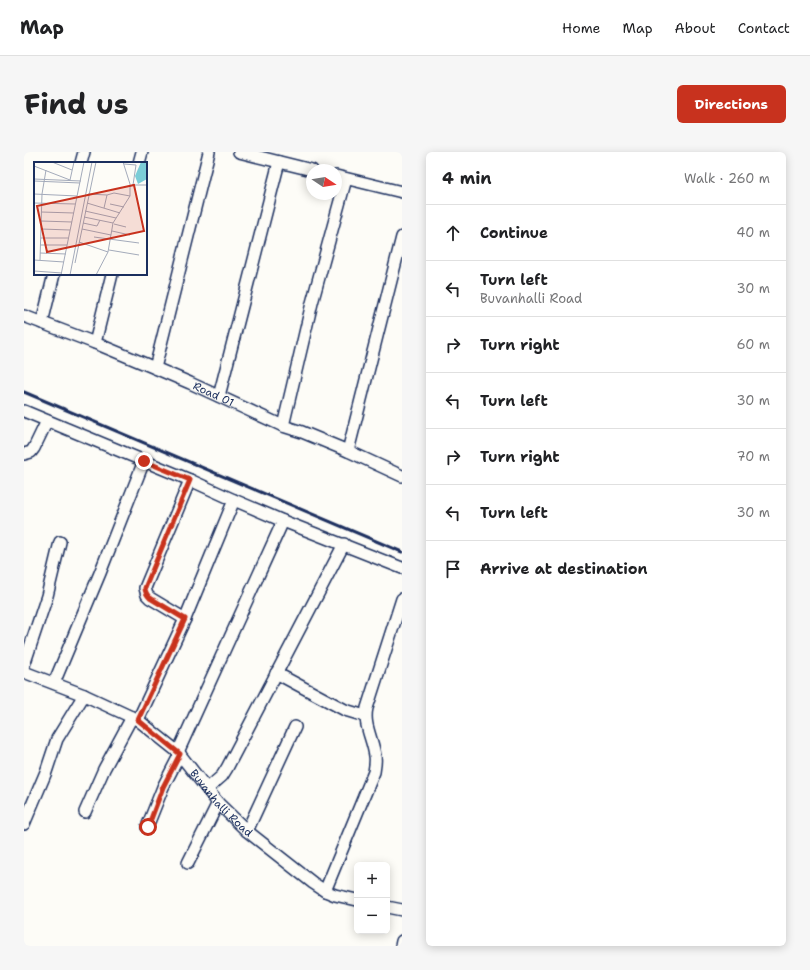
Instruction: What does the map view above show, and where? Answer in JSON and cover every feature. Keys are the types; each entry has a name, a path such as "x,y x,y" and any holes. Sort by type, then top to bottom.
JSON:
{"street":[{"path":"81,162 84,152"},
{"path":"139,162 142,152"},
{"path":"155,368 209,152"},
{"path":"238,152 306,169"},
{"path":"218,396 279,162"},
{"path":"342,177 402,192"},
{"path":"283,426 336,200"},
{"path":"348,451 402,236"},
{"path":"42,323 54,275"},
{"path":"94,343 112,275"},
{"name":"Road 01","path":"24,316 155,368 283,426 302,432 348,451 402,476"},
{"path":"24,411 284,521 402,568"},
{"path":"24,454 31,452 34,448 47,421"},
{"path":"54,683 100,574 144,461"},
{"path":"185,619 150,598 145,592 145,588 190,480"},
{"path":"85,812 104,769 135,718 185,619 234,500"},
{"path":"148,827 160,792 284,521"},
{"path":"24,666 47,596 60,542"},
{"path":"207,789 222,776 227,768 344,544"},
{"path":"325,891 374,772 375,754 365,716 402,599"},
{"name":"Buvanhalli Road","path":"24,672 84,695 135,718 179,753 218,803 247,831 325,891 354,899"},
{"path":"276,673 345,710 365,716"},
{"path":"24,824 46,772 57,739 84,695"},
{"path":"247,831 295,727"},
{"path":"188,863 218,803"},
{"path":"390,908 402,910"},
{"path":"401,946 402,941"}],"railway":[{"path":"24,392 402,552"}],"route":[{"path":"144,461 190,480 145,588 145,592 150,598 185,619 138,720 180,754 158,798 148,827"}]}
